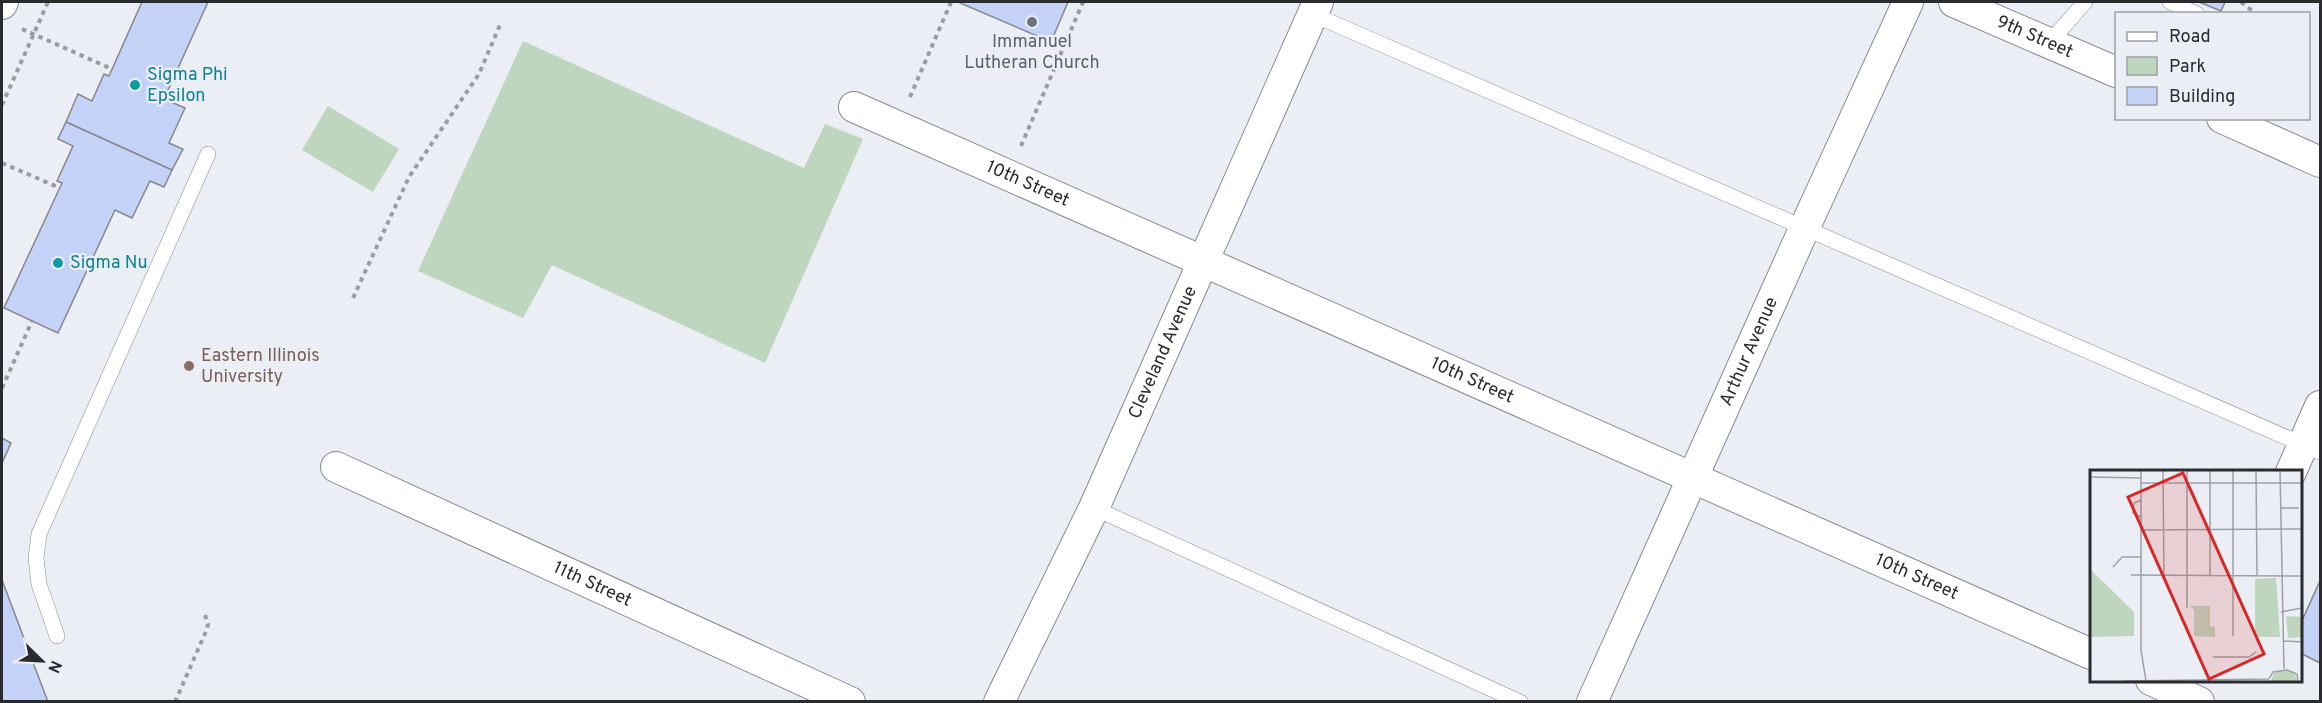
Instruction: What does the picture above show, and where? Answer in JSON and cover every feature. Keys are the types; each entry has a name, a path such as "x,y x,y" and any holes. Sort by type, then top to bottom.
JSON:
{"street":[{"name":"Arthur Avenue","path":"1592,702 1908,2"},
{"name":"9th Street","path":"1954,2 2115,72"},
{"name":"Cleveland Avenue","path":"999,702 1094,508 1315,8"},
{"name":"10th Street","path":"854,107 2090,654"},
{"path":"2231,120 2320,162"},
{"path":"2293,470 2312,449 2320,406"},
{"name":"11th Street","path":"336,467 850,702"},
{"path":"2154,682 2194,695"}],"lane":[{"path":"2049,43 2085,2"},
{"path":"2170,2 2192,12"},
{"path":"1315,8 1804,229 2312,449"},
{"path":"57,636 39,584 36,558 39,534 208,154"},
{"path":"1094,508 1520,702"}],"path":[{"path":"2,105 48,2"},
{"path":"897,126 951,2"},
{"path":"1017,155 1083,2"},
{"path":"2241,2 2254,12"},
{"path":"8,11 33,34 112,69"},
{"path":"353,298 409,177 479,74 500,25"},
{"path":"2,163 60,188"},
{"path":"2,388 32,321"},
{"path":"175,702 207,629 205,615"}],"green space":[{"path":"523,41 804,168 825,124 863,139 765,363 552,265 523,318 418,271"},
{"path":"328,106 399,149 373,192 302,150"}],"building":[{"name":"Sigma Phi Epsilon","path":"142,2 208,2 164,99 185,108 169,143 183,149 172,170 66,122 78,94 92,101 104,74 109,76"},
{"name":"Immanuel Lutheran Church","path":"958,2 1068,2 1051,42"},
{"path":"2199,2 2225,2 2221,11"},
{"name":"Sigma Nu","path":"66,122 172,170 164,187 150,181 132,218 115,210 58,333 4,308 62,183 57,181 73,146 58,139"},
{"path":"2,438 11,443 2,463"},
{"path":"2,580 48,702 2,702"},
{"path":"2319,583 2320,663 2301,654 2301,623"}],"place":[{"name":"Immanuel Lutheran Church","path":"1032,22"},
{"name":"Sigma Phi Epsilon","path":"135,85"},
{"name":"Sigma Nu","path":"58,263"},
{"name":"Eastern Illinois University","path":"189,366"}]}
